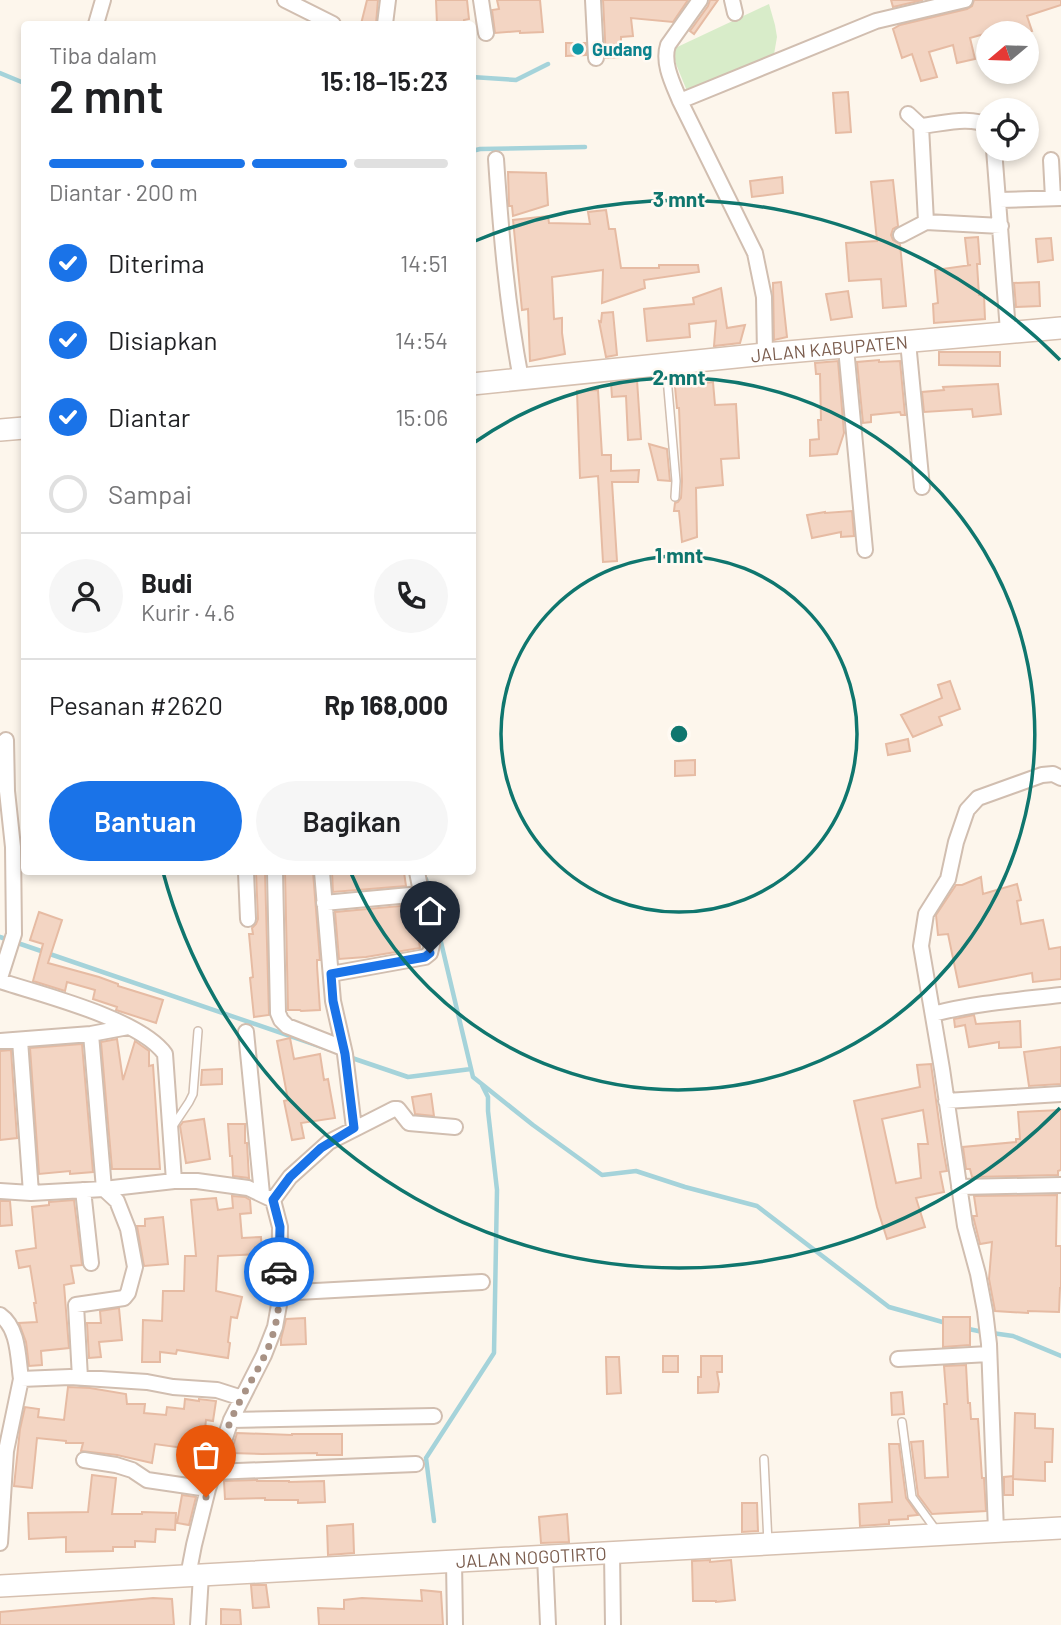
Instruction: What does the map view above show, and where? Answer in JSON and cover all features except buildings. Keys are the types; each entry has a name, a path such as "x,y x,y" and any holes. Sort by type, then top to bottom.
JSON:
{"street":[{"path":"97,21 103,0"},
{"path":"285,0 327,21"},
{"path":"385,21 387,0"},
{"path":"481,0 486,33"},
{"path":"593,0 596,58"},
{"path":"700,0 670,42 666,55 671,79 680,101 755,253 764,297 765,354"},
{"path":"680,101 876,21 965,0"},
{"path":"908,114 921,126 926,222"},
{"path":"921,126 976,121"},
{"path":"496,159 511,328 521,379"},
{"path":"999,200 1057,198 1051,160"},
{"path":"995,161 1008,331"},
{"path":"901,235 926,222 1001,226"},
{"name":"JALAN KABUPATEN","path":"476,384 765,354 1061,328"},
{"path":"908,342 922,487"},
{"path":"846,348 865,550"},
{"path":"0,430 21,428"},
{"path":"6,740 7,860 12,938 0,980 100,1014 159,1045 165,1054 174,1181"},
{"path":"996,1531 985,1311 965,1226 921,946 926,914 948,879 956,842 967,810 978,798 1042,775 1053,774 1061,778"},
{"path":"246,875 248,919"},
{"path":"275,875 278,1013 287,1026 345,1057"},
{"path":"322,875 333,1001 345,1057 354,1128"},
{"path":"331,974 425,957 430,953 432,945 418,875"},
{"path":"324,903 421,894"},
{"path":"933,1014 1001,1001 1061,995"},
{"path":"0,1041 91,1034 128,1027"},
{"path":"198,1625 194,1545 213,1472 231,1420 270,1342 279,1293 280,1227 267,1197 246,1032"},
{"path":"80,1378 76,1305 124,1298 135,1267 128,1229 121,1210 117,1201 104,1189 91,1034"},
{"path":"20,1040 31,1193"},
{"path":"946,1101 1061,1094"},
{"path":"267,1197 321,1148 354,1128 396,1108 409,1123 455,1126"},
{"path":"0,1191 31,1193 197,1181 248,1188 267,1197"},
{"path":"959,1187 1061,1185"},
{"path":"83,1190 91,1263"},
{"path":"279,1293 482,1282"},
{"path":"0,1315 7,1319 11,1327 21,1380 3,1450 0,1543"},
{"path":"898,1359 989,1349"},
{"path":"21,1380 80,1378 147,1382 217,1390 242,1398"},
{"path":"231,1420 434,1416"},
{"path":"84,1460 132,1470 147,1480 208,1489"},
{"path":"213,1472 415,1464"},
{"name":"JALAN NOGOTIRTO","path":"0,1586 1061,1528"},
{"path":"612,1552 613,1625"},
{"path":"545,1556 548,1625"},
{"path":"454,1561 455,1625"}],"lane":[{"path":"666,365 675,497"},
{"path":"171,1130 193,1094 198,1031"},
{"path":"902,1422 912,1497 933,1525 934,1535"},
{"path":"764,1459 768,1544"}],"green space":[{"path":"769,4 777,37 772,66 687,91 673,49"}],"waterway":[{"path":"476,77 516,80 548,64"},
{"path":"0,73 21,82"},
{"path":"476,150 585,147"},
{"path":"426,879 473,1077 602,1175 636,1171 757,1206 889,1307 946,1323"},
{"path":"0,937 328,1049"},
{"path":"349,1057 408,1077 471,1069"},
{"path":"434,1521 426,1458 494,1353 497,1190 488,1097 482,1085"},
{"path":"964,1328 983,1332"},
{"path":"992,1333 1013,1336 1061,1356"}],"way so far":[{"path":"206,1497 231,1420 270,1342 279,1305 279,1272"}],"place":[{"name":"Gudang","path":"578,49"}],"route":[{"path":"279,1272 280,1227 273,1200 290,1177 321,1148 354,1128 331,974 425,957 430,953"}]}
